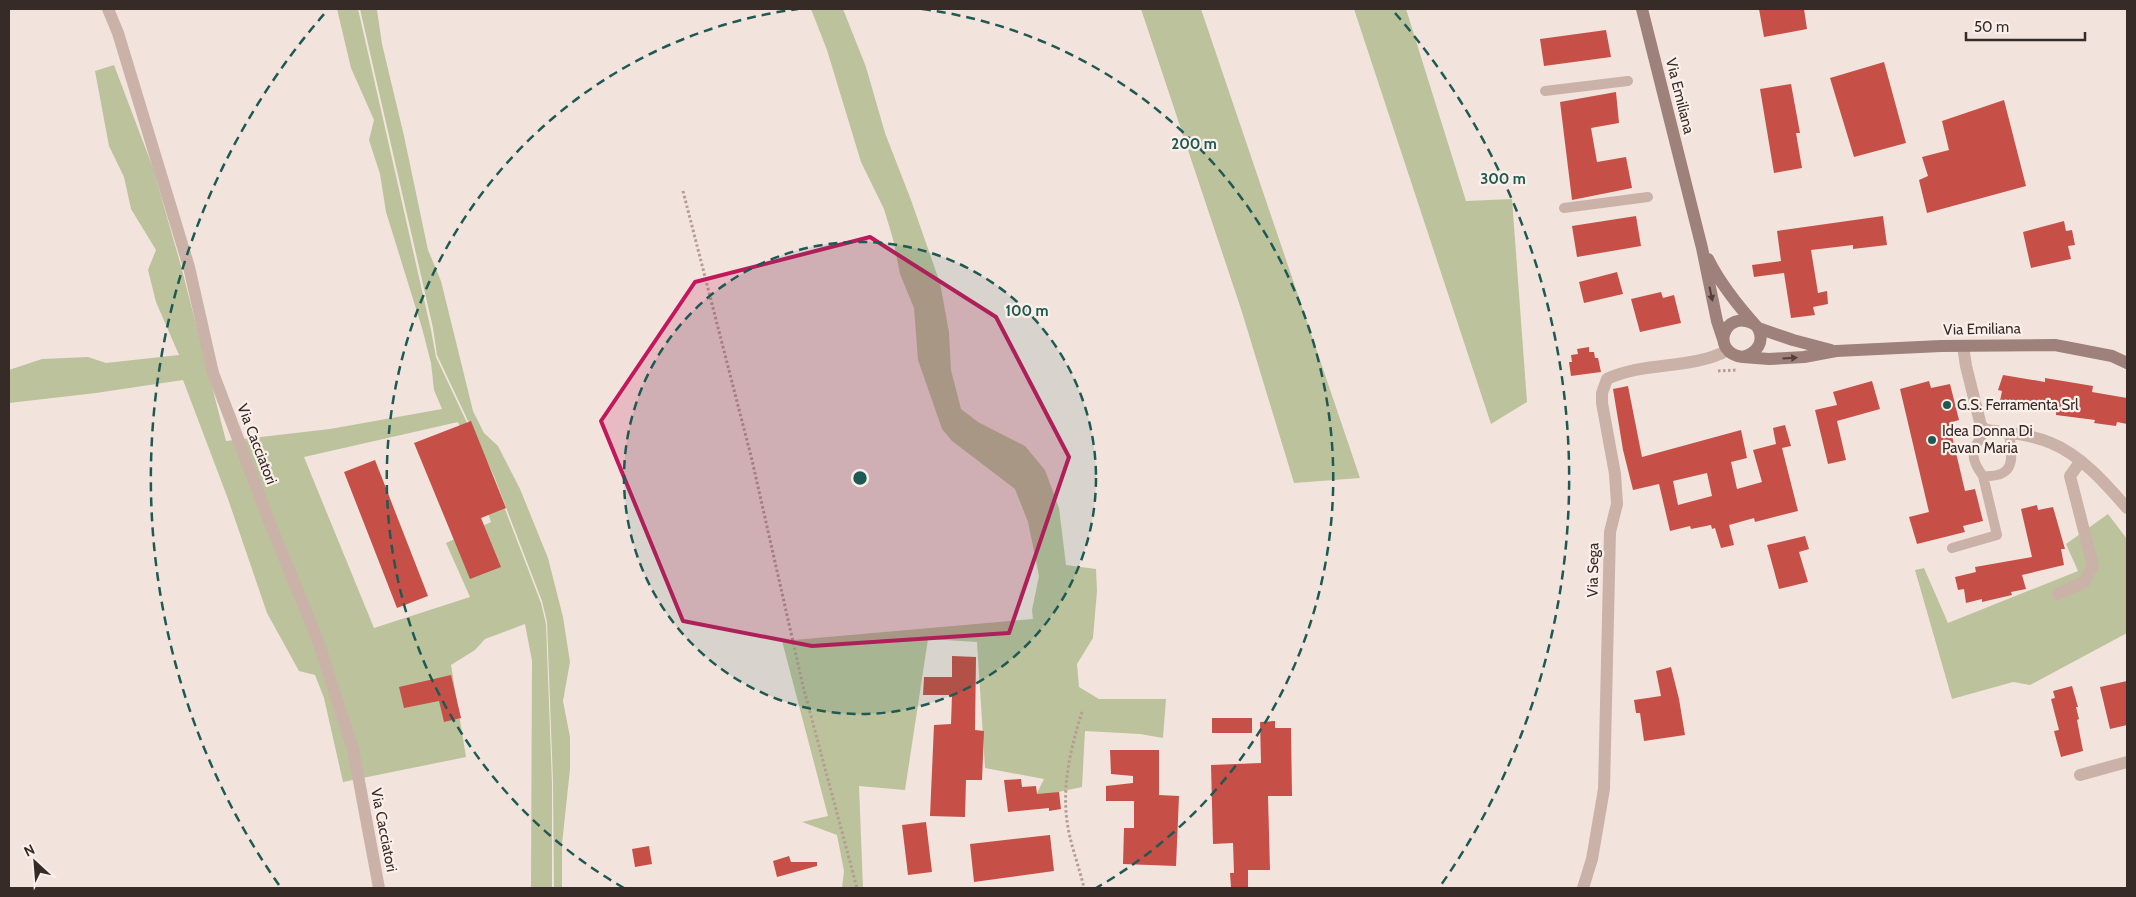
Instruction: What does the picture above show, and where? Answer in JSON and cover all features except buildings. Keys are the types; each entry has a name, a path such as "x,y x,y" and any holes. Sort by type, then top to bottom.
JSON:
{"main road":[{"name":"Via Emiliana","path":"1642,9 1702,248 1717,321 1726,344 1732,354 1742,363 1804,357 1836,351 2055,345 2112,356 2127,363"},
{"name":"Via Emiliana","path":"1702,248 1719,281 1756,326"},
{"name":"Via Emiliana","path":"1726,344 1726,328 1736,320 1748,320 1756,326 1793,340 1836,351"},
{"path":"1742,363 1760,344 1761,337 1756,326"}],"street":[{"name":"Via Cacciatori","path":"108,9 118,33 188,268 214,373 273,531 316,638 353,749 379,888"},
{"name":"Via Sega","path":"1583,888 1592,859 1604,789 1610,532 1617,504 1616,474 1602,403 1602,393 1607,379 1621,372 1708,358 1726,344"},
{"path":"1964,346 1981,426 1986,430 2009,433 2051,443 2071,453 2080,462 2096,472 2127,508"},
{"path":"2058,594 2084,582 2093,566 2070,476 2080,462"},
{"path":"2080,775 2127,762"}],"lane":[{"path":"1545,91 1628,82"},
{"path":"1564,208 1648,197"},
{"path":"1952,548 1997,535 1983,476 1974,464 1973,447 1986,430"},
{"path":"1983,476 1995,477 2006,471 2013,460 2009,433"}],"path":[{"path":"683,191 752,460 804,686 857,888"},
{"path":"1708,358 1710,371 1742,363"},
{"path":"1082,712 1072,745 1067,778 1067,821 1084,888"}],"highlighted area":[{"path":"870,237 996,317 1069,457 1009,633 812,646 683,621 601,421 695,282"}],"green space":[{"path":"337,9 358,9 436,357 493,478 541,603 546,624 552,784 552,888 531,888 532,661 525,624 485,639 475,650 451,665 466,757 343,782 324,698 315,675 299,671 267,613 228,499 183,380 9,403 9,370 42,359 88,357 106,363 179,355 156,302 148,270 156,250 131,209 124,177 109,146 95,71 114,65 153,168 181,266 226,441 330,429 442,409 434,390 431,363 422,328 386,212 380,174 369,140 374,120 351,68","holes":["458,422 491,522 446,543 470,597 374,628 304,457"]},
{"path":"360,9 377,10 382,44 428,250 441,281 473,411 484,433 498,446 520,489 548,558 563,617 570,662 563,701 570,737 570,769 562,844 562,888 554,888 553,781 547,622 542,601 494,476 437,355 433,328"},
{"path":"811,9 843,9 866,67 885,133 940,283 949,332 951,370 961,409 978,422 1025,446 1045,470 1059,508 1066,565 1096,569 1097,591 1093,638 1077,664 1079,687 1099,699 1166,699 1163,738 1140,734 1085,731 1082,787 1035,797 1044,779 985,768 977,642 928,639 905,790 859,786 863,888 842,888 844,871 837,835 802,822 828,816 782,641 1033,619 1032,610 1039,576 1028,522 1015,489 952,441 942,429 918,360 914,308 900,274 893,239 884,209 861,162 827,50"},
{"path":"1141,9 1201,9 1360,478 1294,483 1242,312"},
{"path":"1354,9 1406,9 1466,201 1512,199 1527,402 1491,424"},
{"path":"2108,514 2127,539 2127,633 2030,685 2013,682 1952,699 1915,570 1924,568 1948,623 2078,571 2066,544"}],"place":[{"name":"G.S. Ferramenta Srl","path":"1947,405"},
{"name":"Idea Donna Di Pavan Maria","path":"1932,440"}]}
